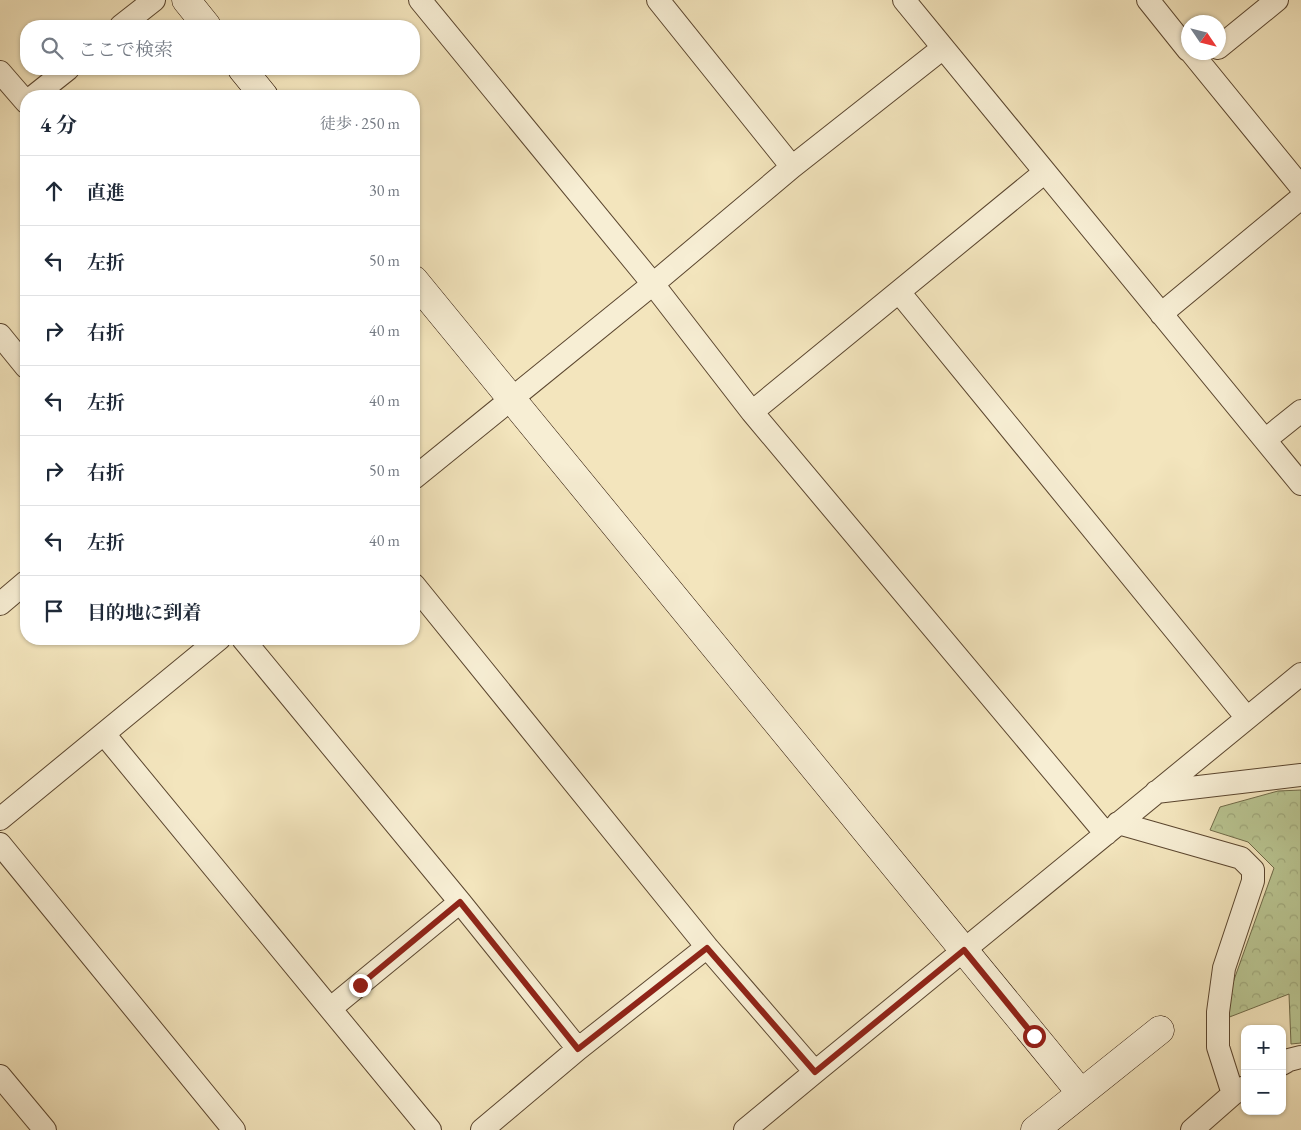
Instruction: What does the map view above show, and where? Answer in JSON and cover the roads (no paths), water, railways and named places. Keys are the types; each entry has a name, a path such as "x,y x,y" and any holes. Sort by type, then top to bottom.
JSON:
{"street":[{"path":"129,20 154,0"},
{"path":"186,0 202,20"},
{"path":"420,0 653,284 752,412 1112,829 1241,858 1253,870 1253,882 1224,968 1218,1012 1218,1047 1239,1091 1192,1130"},
{"path":"658,0 792,167"},
{"path":"904,0 1301,484"},
{"path":"1148,0 1181,36"},
{"path":"1226,41 1277,0"},
{"path":"420,473 653,284 792,167 943,48"},
{"path":"1203,60 1301,187"},
{"path":"0,72 20,95"},
{"path":"42,90 60,75"},
{"path":"247,75 259,90"},
{"path":"752,412 1045,172"},
{"path":"1161,314 1301,198"},
{"path":"420,287 1081,1093"},
{"path":"899,292 1247,718"},
{"path":"0,336 20,360"},
{"path":"1265,440 1301,411"},
{"path":"1,602 20,587"},
{"path":"420,592 707,948 815,1072"},
{"path":"0,819 212,645"},
{"path":"248,645 460,902 578,1049"},
{"path":"746,1130 1301,674"},
{"path":"104,734 430,1130"},
{"path":"1156,792 1301,775"},
{"path":"0,844 234,1130"},
{"path":"331,1008 460,902"},
{"path":"482,1130 578,1049 707,948"},
{"path":"1036,1130 1160,1030"},
{"path":"1286,1062 1301,1057"},
{"path":"0,1076 45,1130"}]}
